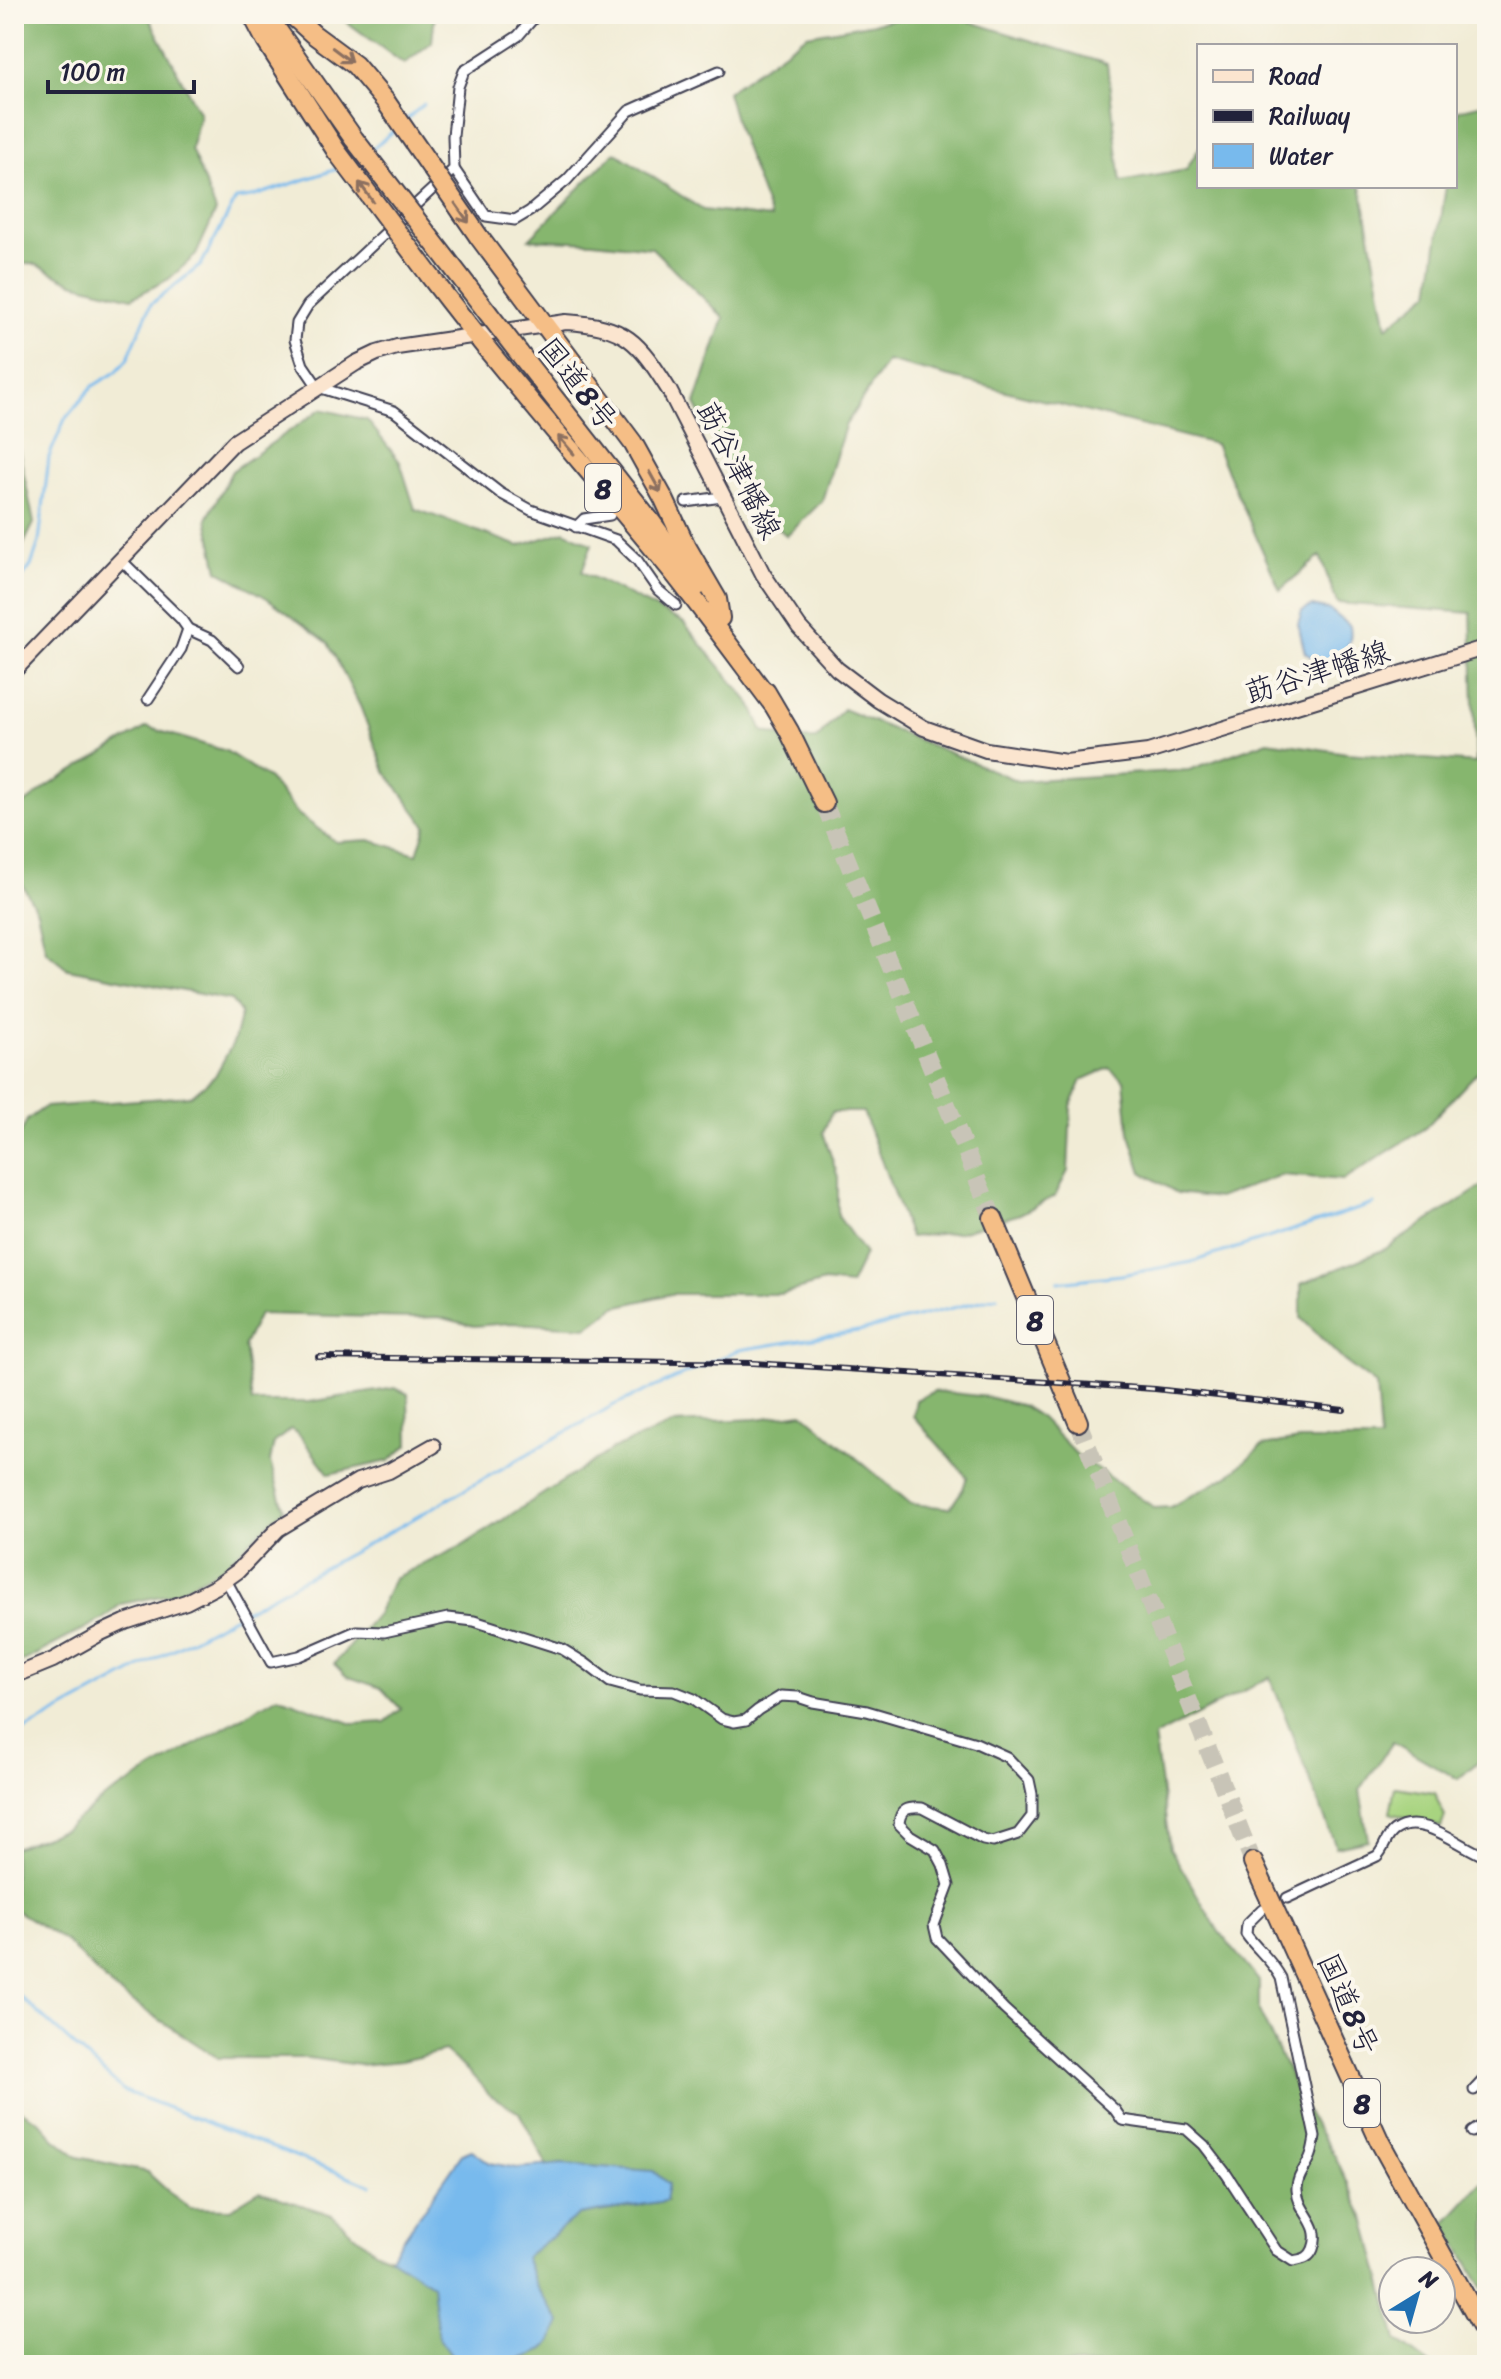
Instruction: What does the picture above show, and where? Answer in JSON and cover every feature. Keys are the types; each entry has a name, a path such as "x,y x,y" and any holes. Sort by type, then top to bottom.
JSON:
{"highway":[{"name":"8","path":"252,14 337,152 474,335 674,573 772,703"},
{"name":"国道8号","path":"266,14 354,139 672,550 720,618 772,703 824,803"},
{"name":"8","path":"291,14 355,65 386,102 479,237 633,443 717,599 720,618"},
{"name":"8","path":"993,1218 1078,1422"},
{"name":"国道8号","path":"1253,1862 1380,2142 1487,2336"}],"main road":[{"name":"莇谷津幡線","path":"14,671 234,442 318,387 356,363 397,347 566,322 611,328 636,344 653,364 763,574 799,627 837,669 878,700 924,728 986,750 1066,762 1148,752 1487,647"},
{"path":"14,1676 53,1660 125,1622 186,1602 238,1571 278,1529 358,1481 389,1471 433,1446"}],"street":[{"path":"537,14 518,36 464,71 458,87 453,136 454,169 486,216 515,220 530,211 567,180 629,111 719,71"},
{"path":"454,169 308,305 297,323 295,340 303,365 318,387 394,411 500,493 531,510 616,540 637,560 658,590 676,605"},
{"path":"686,502 722,497"},
{"path":"576,527 584,519 610,515"},
{"path":"121,560 188,629 212,640 239,666"},
{"path":"148,699 181,649 188,629"},
{"path":"226,1580 271,1662 299,1656 356,1631 384,1632 448,1618 474,1621 562,1649 610,1682 640,1690 674,1691 694,1699 722,1719 734,1722 746,1720 781,1696 798,1697 881,1715 976,1743 1007,1757 1029,1780 1032,1794 1032,1816 1018,1834 993,1842 983,1840 922,1808 910,1808 899,1816 899,1824 910,1835 935,1850 943,1865 949,1885 934,1925 937,1938 1004,2009 1115,2110 1122,2120 1186,2129 1204,2145 1276,2250 1293,2261 1305,2259 1312,2253 1317,2236 1301,2206 1297,2190 1299,2178 1312,2155 1315,2137 1281,1978 1268,1957 1256,1948 1246,1934 1247,1924 1262,1909"},
{"path":"1287,1898 1377,1856 1385,1849 1387,1838 1400,1827 1427,1827 1487,1857"},
{"path":"1474,2090 1487,2076"},
{"path":"1472,2132 1487,2122"}],"green space":[{"path":"14,14 147,14 200,114 191,149 216,211 196,255 169,279 132,298 73,283 35,264 14,264"},
{"path":"336,14 435,14 432,42 404,64"},
{"path":"925,14 945,14 1107,64 1121,182 1186,170 1197,151 1197,188 1361,188 1387,327 1430,292 1446,188 1457,188 1458,110 1487,103 1487,1062 1425,1128 1343,1180 1281,1175 1218,1198 1177,1193 1142,1172 1129,1132 1124,1080 1109,1068 1082,1080 1071,1106 1068,1171 1055,1196 1020,1214 960,1232 910,1237 863,1112 832,1112 823,1132 838,1177 838,1216 865,1254 850,1285 824,1282 782,1294 671,1294 615,1307 587,1327 510,1323 474,1326 439,1317 259,1314 244,1345 252,1402 309,1402 395,1388 408,1394 409,1444 389,1461 329,1474 292,1429 274,1442 270,1462 284,1509 222,1568 172,1594 121,1604 103,1619 14,1666 15,1146 27,1120 45,1107 191,1096 215,1076 234,1041 241,1013 231,1000 68,969 46,951 37,911 14,873 14,812 48,786 147,727 226,751 269,779 298,814 336,842 369,840 417,854 426,826 385,771 360,706 328,643 267,598 218,570 207,519 232,471 321,409 367,420 400,462 415,509 519,546 565,531 592,544 582,572 683,622 751,704 763,731 793,740 817,739 843,709 1018,781 1189,770 1268,741 1347,753 1476,763 1471,613 1337,603 1320,556 1280,590 1215,444 887,361 845,426 822,501 787,536 743,498 695,404 724,318 652,248 529,239 615,152 703,210 771,218 727,92 807,35"},
{"path":"14,445 18,445 34,523 14,564"},
{"path":"1487,1183 1487,1754 1458,1779 1393,1742 1360,1790 1368,1840 1336,1847 1270,1677 1154,1737 1170,1848 1219,1932 1259,1981 1259,2011 1309,2116 1335,2156 1366,2221 1377,2263 1377,2335 1396,2335 1397,2340 1431,2365 14,2365 14,2106 40,2122 78,2157 147,2172 190,2208 230,2209 259,2191 332,2215 374,2251 390,2257 433,2284 438,2337 560,2322 537,2288 524,2257 578,2215 665,2201 563,2164 547,2166 520,2113 490,2095 445,2051 401,2061 360,2065 308,2058 218,2058 116,1991 65,1941 14,1909 14,1848 65,1829 107,1796 278,1696 353,1724 385,1722 401,1709 381,1688 346,1676 334,1664 377,1614 394,1578 462,1546 613,1449 675,1423 803,1413 911,1504 950,1508 967,1477 913,1416 916,1400 934,1391 988,1397 1023,1406 1041,1418 1078,1456 1155,1508 1171,1507 1228,1476 1262,1446 1300,1440 1380,1440 1376,1385 1344,1361 1301,1318 1301,1284 1385,1249"},
{"path":"1395,1787 1434,1793 1445,1816 1441,1827 1390,1813"},
{"path":"1487,2181 1487,2296 1445,2223"}],"water":[{"path":"1312,606 1330,610 1350,626 1348,644 1338,656 1322,660 1305,653 1298,624 1302,611"},
{"path":"472,2150 490,2163 517,2168 563,2164 653,2171 668,2184 665,2201 579,2215 525,2257 537,2288 560,2322 548,2345 517,2359 456,2362 438,2337 432,2284 390,2257 462,2154"}],"waterway":[{"path":"406,120 424,104"},
{"path":"370,151 397,128"},
{"path":"14,589 31,566 39,542 49,457 65,419 93,386 116,372 127,360 151,304 201,265 236,199 340,168"},
{"path":"1058,1282 1192,1262 1374,1204"},
{"path":"14,1736 397,1528 614,1405 739,1350 864,1330 997,1297"},
{"path":"14,1991 124,2091 371,2185"}],"tunnel":[{"path":"641,510 686,502"},
{"path":"824,803 993,1218"},
{"path":"1078,1422 1253,1862"}],"railway":[{"path":"318,1357 754,1363 1155,1389 1344,1410"}]}
